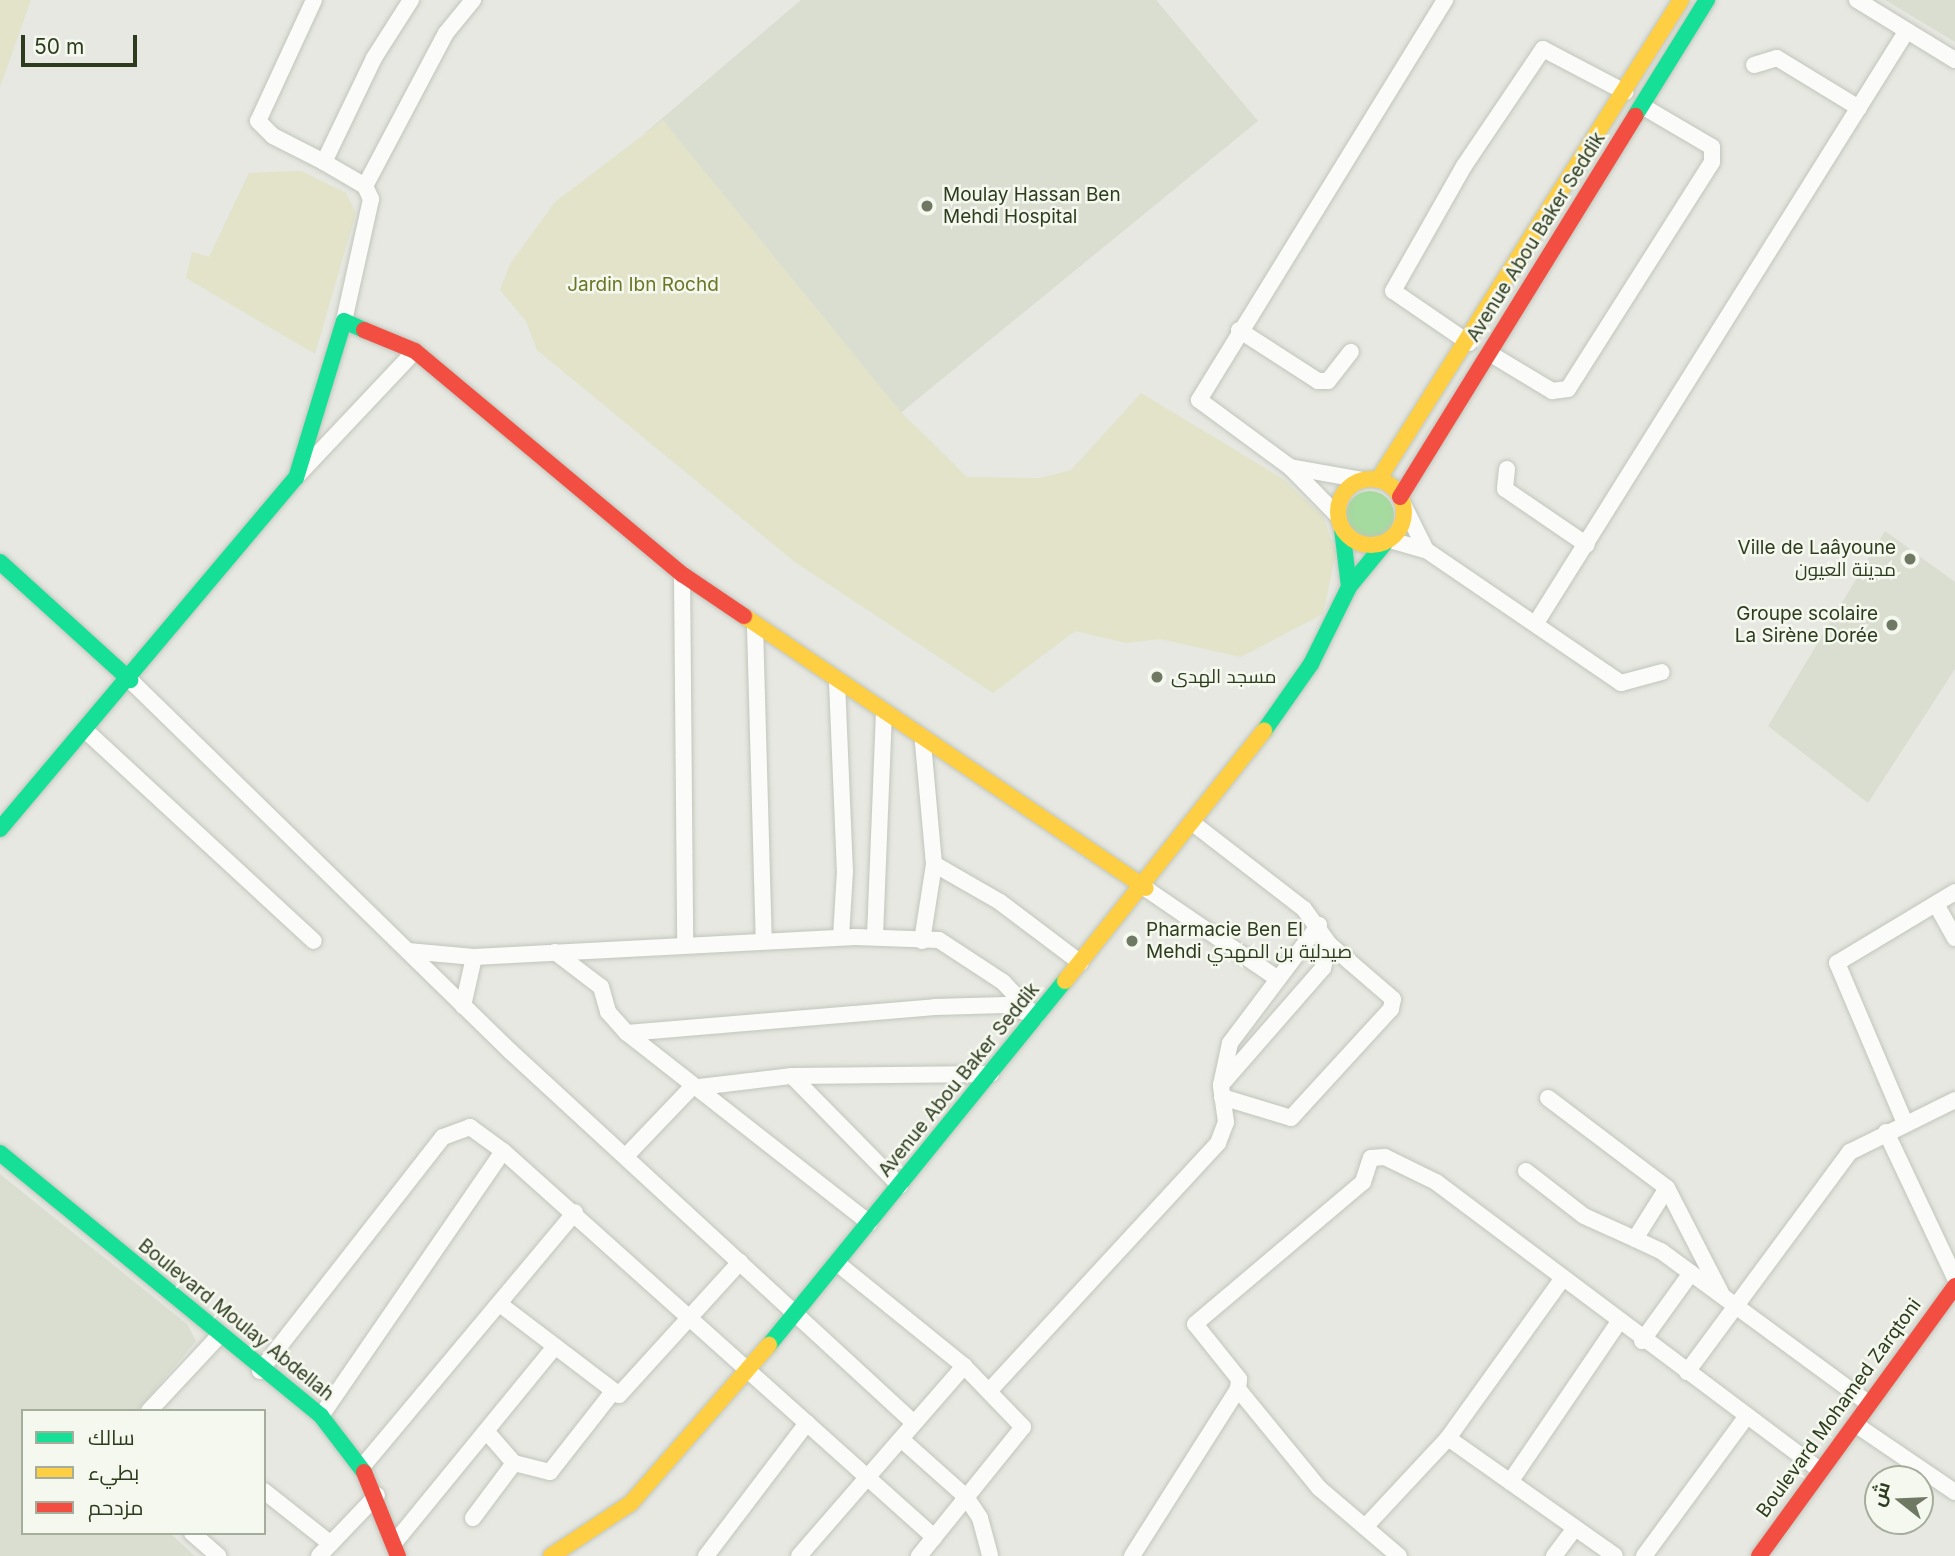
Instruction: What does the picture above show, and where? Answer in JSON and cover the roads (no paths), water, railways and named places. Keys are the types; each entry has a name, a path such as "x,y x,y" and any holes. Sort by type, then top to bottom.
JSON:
{"main road":[{"name":"Avenue Abou Baker Seddik","path":"1370,480 1469,343 1681,0"},
{"name":"Avenue Abou Baker Seddik","path":"1402,500 1489,353 1707,0"},
{"path":"0,829 130,680 296,478 344,321 415,351 682,574 923,742 1145,888"},
{"path":"1340,522 1366,545 1387,541 1402,524 1402,500 1370,480 1346,490 1340,522 1349,587"},
{"name":"Avenue Abou Baker Seddik","path":"558,1554 657,1481 991,1074 1031,1015 1081,963 1145,888 1296,690 1349,587 1387,541"},
{"path":"0,562 130,680"},
{"name":"Boulevard Moulay Abdellah","path":"0,1153 260,1371 321,1416 362,1467 377,1495 396,1549"},
{"name":"Boulevard Mohamed Zarqtoni","path":"1759,1556 1955,1286"}],"street":[{"path":"314,0 258,121 273,136 365,186"},
{"path":"324,162 374,58 411,0"},
{"path":"344,321 371,215 365,186 446,33 473,0"},
{"path":"1340,522 1290,467 1199,400 1239,330 1445,0"},
{"path":"1857,0 1955,60"},
{"path":"1536,623 1906,32"},
{"path":"1469,343 1393,291 1464,166 1543,49 1625,92"},
{"path":"1754,65 1777,58 1859,108"},
{"path":"1489,353 1552,391 1568,389 1712,162 1712,147 1643,106"},
{"path":"1239,330 1318,381 1328,381 1352,352"},
{"path":"296,478 415,351"},
{"path":"1290,467 1370,480"},
{"path":"1507,469 1505,489 1587,545"},
{"path":"1402,500 1426,550"},
{"path":"1387,541 1426,550 1621,683 1662,671"},
{"path":"682,574 685,944"},
{"path":"755,626 764,942"},
{"path":"130,680 463,1006 914,1423"},
{"path":"837,682 845,871 841,937"},
{"path":"875,936 884,715"},
{"path":"85,730 314,941"},
{"path":"922,941 934,864 923,742"},
{"path":"1194,824 1319,925 1329,944 1393,999 1391,1009 1291,1118 1222,1091"},
{"path":"934,864 1000,902 1081,963"},
{"path":"1145,888 1278,979"},
{"path":"1905,1123 1838,974 1845,954 1955,892"},
{"path":"1936,904 1955,938"},
{"path":"991,1389 1210,1153 1226,1122 1222,1091 1239,1026 1319,925"},
{"path":"408,951 474,957 540,951 841,937 939,940 1003,982 1031,1015"},
{"path":"1222,1091 1323,968 1329,944"},
{"path":"540,951 561,952 601,988 608,1012 627,1033 691,1088 869,1223"},
{"path":"463,1006 474,957"},
{"path":"627,1033 935,1007 1006,1005 1031,1015"},
{"path":"627,1155 691,1088 792,1076 991,1074"},
{"path":"792,1076 900,1186"},
{"path":"1548,1098 1667,1188 1722,1295"},
{"path":"1687,1372 1739,1307 1839,1164 1886,1132 1955,1100"},
{"path":"260,1371 443,1136 470,1127 503,1151 575,1212 747,1372 868,1474 934,1537"},
{"path":"1886,1132 1955,1278"},
{"path":"321,1416 503,1151"},
{"path":"1132,1556 1238,1389 1240,1379 1195,1324 1363,1182 1371,1158 1412,1167 1561,1281 1820,1470"},
{"path":"1526,1171 1584,1216 1635,1239 1691,1273 1869,1404"},
{"path":"1635,1239 1667,1188"},
{"path":"362,1467 501,1305 575,1212"},
{"path":"487,1432 514,1463 550,1472 612,1393 625,1391 740,1262"},
{"path":"837,1263 991,1389 1024,1427 919,1556"},
{"path":"1642,1341 1691,1273"},
{"path":"1365,1527 1448,1438 1561,1281"},
{"path":"501,1305 612,1393"},
{"path":"1510,1482 1618,1323"},
{"path":"158,1408 219,1336"},
{"path":"396,1549 554,1348"},
{"path":"799,1556 964,1366"},
{"path":"1238,1389 1319,1488 1399,1556"},
{"path":"1644,1556 1747,1416"},
{"path":"706,1556 807,1423"},
{"path":"1855,1424 1955,1492"},
{"path":"901,1438 966,1497 990,1556"},
{"path":"1448,1438 1615,1556"},
{"path":"473,1518 514,1463"},
{"path":"266,1493 331,1544"},
{"path":"319,1556 377,1495"},
{"path":"1554,1556 1575,1528"},
{"path":"194,1535 218,1556"}],"place":[{"name":"Moulay Hassan Ben Mehdi Hospital","path":"927,206"},
{"name":"Ville de Laâyoune مدينة العيون","path":"1910,559"},
{"name":"Groupe scolaire La Sirène Dorée","path":"1892,625"},
{"name":"مسجد الهدى","path":"1157,677"},
{"name":"Pharmacie Ben El Mehdi صيدلية بن المهدي","path":"1132,941"}],"park label":[{"name":"Jardin Ibn Rochd","path":"643,285"}]}
